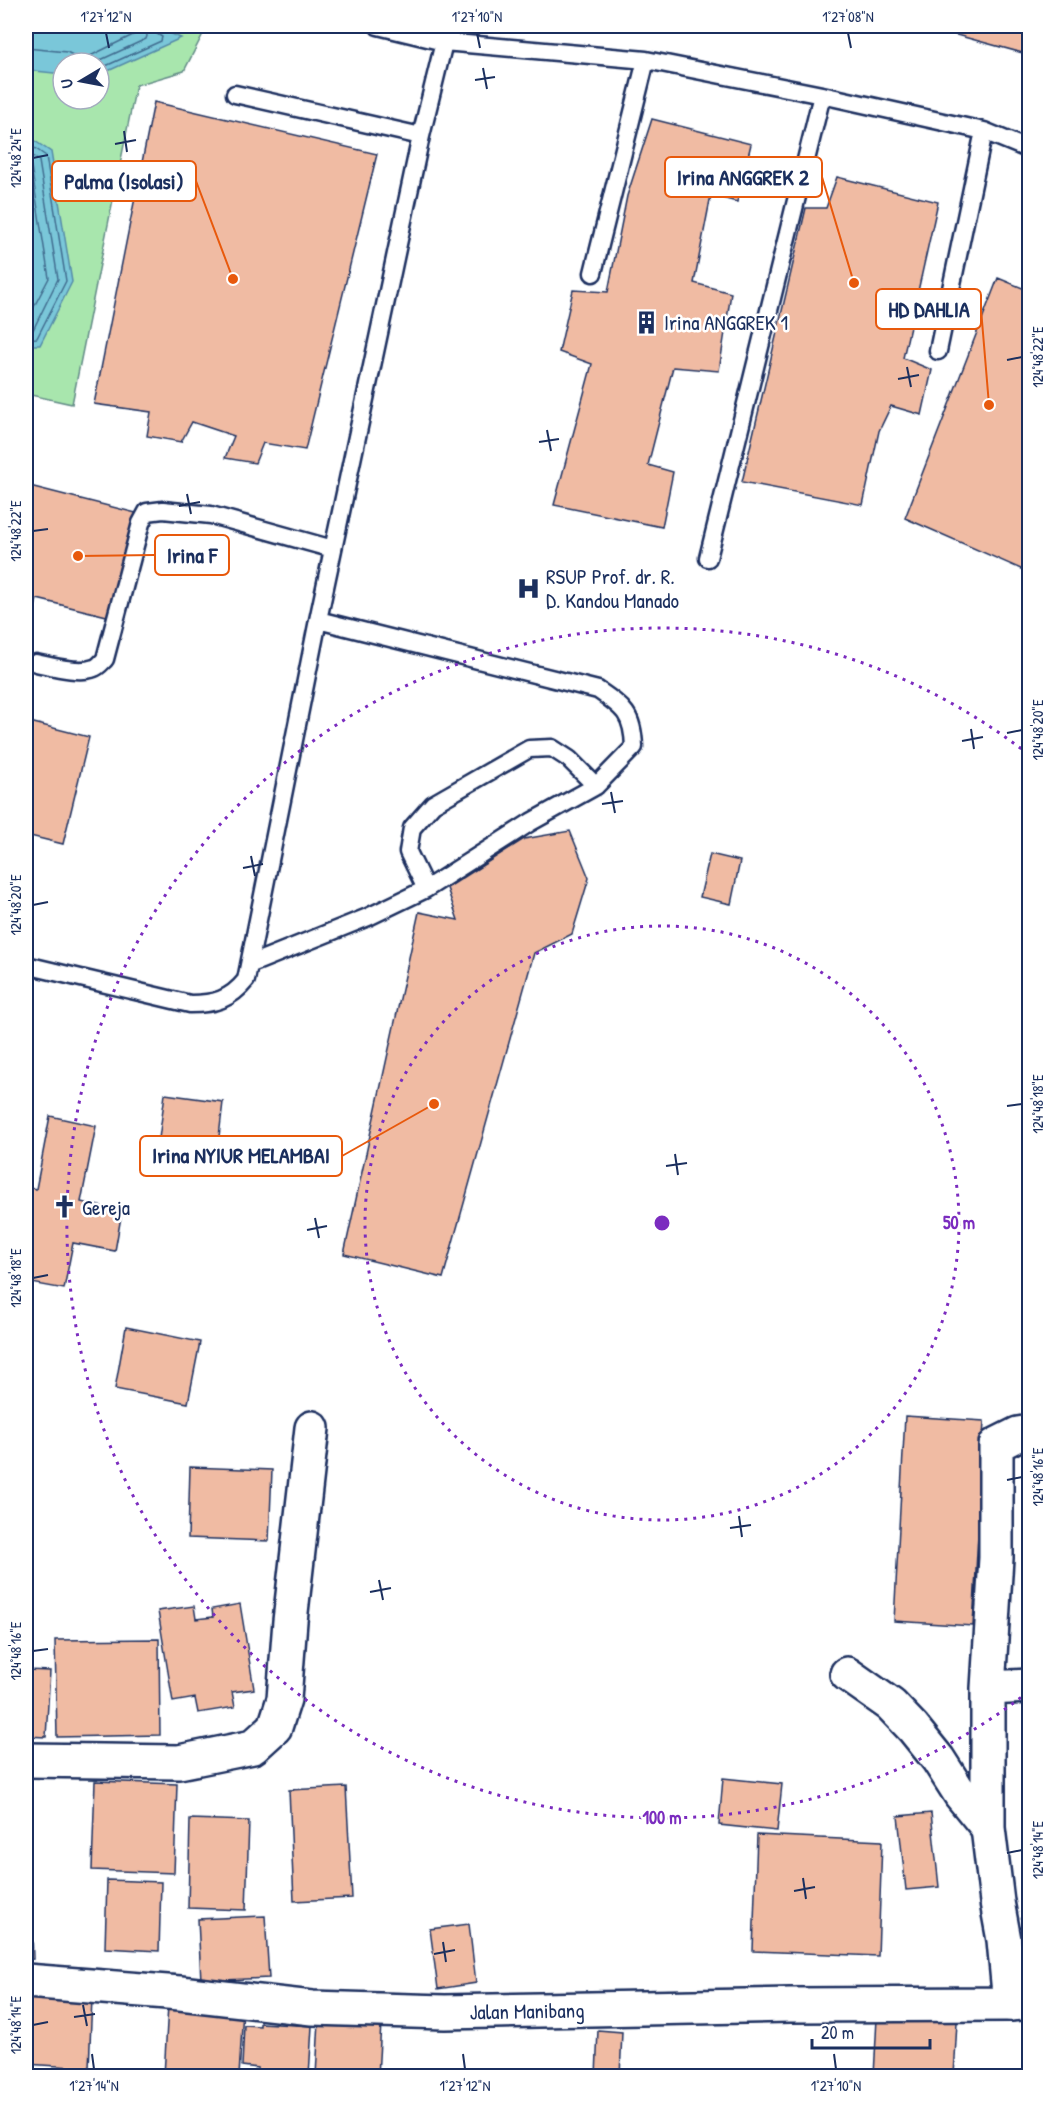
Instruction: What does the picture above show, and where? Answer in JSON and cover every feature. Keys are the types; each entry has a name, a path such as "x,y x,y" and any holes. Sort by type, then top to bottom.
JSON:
{"street":[{"path":"26,1760 179,1762 253,1747 275,1727 284,1700 290,1621 312,1428"},
{"path":"1019,2003 997,1902 988,1828 988,1688 996,1558 996,1445 1018,1434 1029,1432"},
{"path":"847,1674 891,1705 914,1728 988,1828"},
{"path":"988,1688 1029,1686"},
{"name":"Jalan Manibang","path":"26,1981 180,1993 312,2008 445,2012 1019,2003"}],"lane":[{"path":"378,26 646,60 822,95 984,131 1029,150"},
{"path":"26,965 190,1005 211,1004 236,992 246,980 333,549 421,136 446,34"},
{"path":"593,273 646,60"},
{"path":"235,94 421,136"},
{"path":"708,558 822,95"},
{"path":"938,351 984,131"},
{"path":"36,663 84,670 95,668 105,659 141,523 147,512 163,510 211,515 333,549"},
{"path":"250,964 368,917 426,890 531,822 596,786 634,747 633,725 620,705 598,690 318,620"},
{"path":"426,890 408,852 412,828 433,804 529,749 552,748 569,759 596,786"}],"green space":[{"path":"26,26 207,26 184,71 136,85 72,404 26,394"}],"water":[{"path":"26,26 153,26 181,38 111,70 111,51 51,51 51,73 26,70"},
{"path":"26,135 51,152 72,282 40,345 26,345"}],"building":[{"path":"951,26 1030,26 1030,55 949,33"},
{"path":"154,102 377,154 305,450 263,443 255,463 225,458 234,436 192,422 181,442 147,436 151,412 94,404"},
{"name":"Irina ANGGREK 1","path":"652,119 751,144 737,202 711,195 694,283 731,293 719,371 673,367 648,465 673,472 662,527 554,505 592,364 559,352 573,290 608,292 627,196"},
{"path":"837,177 938,202 903,358 932,370 922,415 891,406 879,431 863,505 742,482 806,208 826,208"},
{"path":"998,278 1030,291 1030,573 905,518"},
{"path":"26,485 140,514 115,618 37,599 26,644"},
{"path":"26,721 89,737 63,844 26,835"},
{"path":"570,831 589,878 572,934 534,953 443,1278 344,1254 419,912 458,920 447,888 524,839"},
{"path":"710,854 740,861 731,904 700,897"},
{"path":"165,1094 223,1102 217,1154 158,1146"},
{"name":"Gereja","path":"50,1116 96,1126 81,1202 122,1211 115,1251 73,1243 64,1289 26,1282 26,1187 36,1189"},
{"path":"126,1327 200,1342 188,1403 115,1389"},
{"path":"905,1416 984,1421 973,1626 894,1621"},
{"path":"190,1467 272,1470 269,1541 188,1538"},
{"path":"240,1604 254,1689 232,1692 235,1707 198,1713 195,1698 173,1702 158,1611 194,1606 196,1619 213,1617 212,1609"},
{"path":"159,1639 160,1735 57,1737 55,1640"},
{"path":"26,1670 50,1671 46,1737 26,1736"},
{"path":"723,1778 782,1784 777,1831 719,1825"},
{"path":"95,1781 177,1784 174,1873 92,1870"},
{"path":"346,1787 352,1898 294,1901 289,1790"},
{"path":"931,1813 939,1887 906,1890 898,1816"},
{"path":"190,1819 249,1821 246,1910 188,1908"},
{"path":"757,1835 882,1841 878,1956 753,1951"},
{"path":"107,1880 161,1882 159,1951 105,1948"},
{"path":"26,1881 30,1881 33,1959 26,1960"},
{"path":"265,1916 269,1978 201,1981 198,1919"},
{"path":"469,1924 476,1983 438,1989 430,1929"},
{"path":"26,1994 92,1998 89,2068 26,2064"},
{"path":"168,2005 243,2009 239,2076 164,2076"},
{"path":"877,2018 957,2022 954,2076 874,2076"},
{"path":"319,2020 381,2023 378,2076 316,2076"},
{"path":"260,2023 312,2026 309,2076 258,2076 258,2068 242,2066 244,2025 260,2026"},
{"path":"598,2030 622,2032 620,2076 596,2076"},
{"path":"26,2071 84,2074 83,2076 26,2076"}],"place":[{"name":"Palma (Isolasi)","path":"233,279"},
{"name":"Irina ANGGREK 2","path":"854,283"},
{"name":"Irina ANGGREK 1","path":"646,322"},
{"name":"HD DAHLIA","path":"989,405"},
{"name":"Irina F","path":"78,556"},
{"name":"RSUP Prof. dr. R. D. Kandou Manado","path":"528,588"},
{"name":"Irina NYIUR MELAMBAI","path":"434,1104"},
{"name":"Gereja","path":"64,1207"}]}
